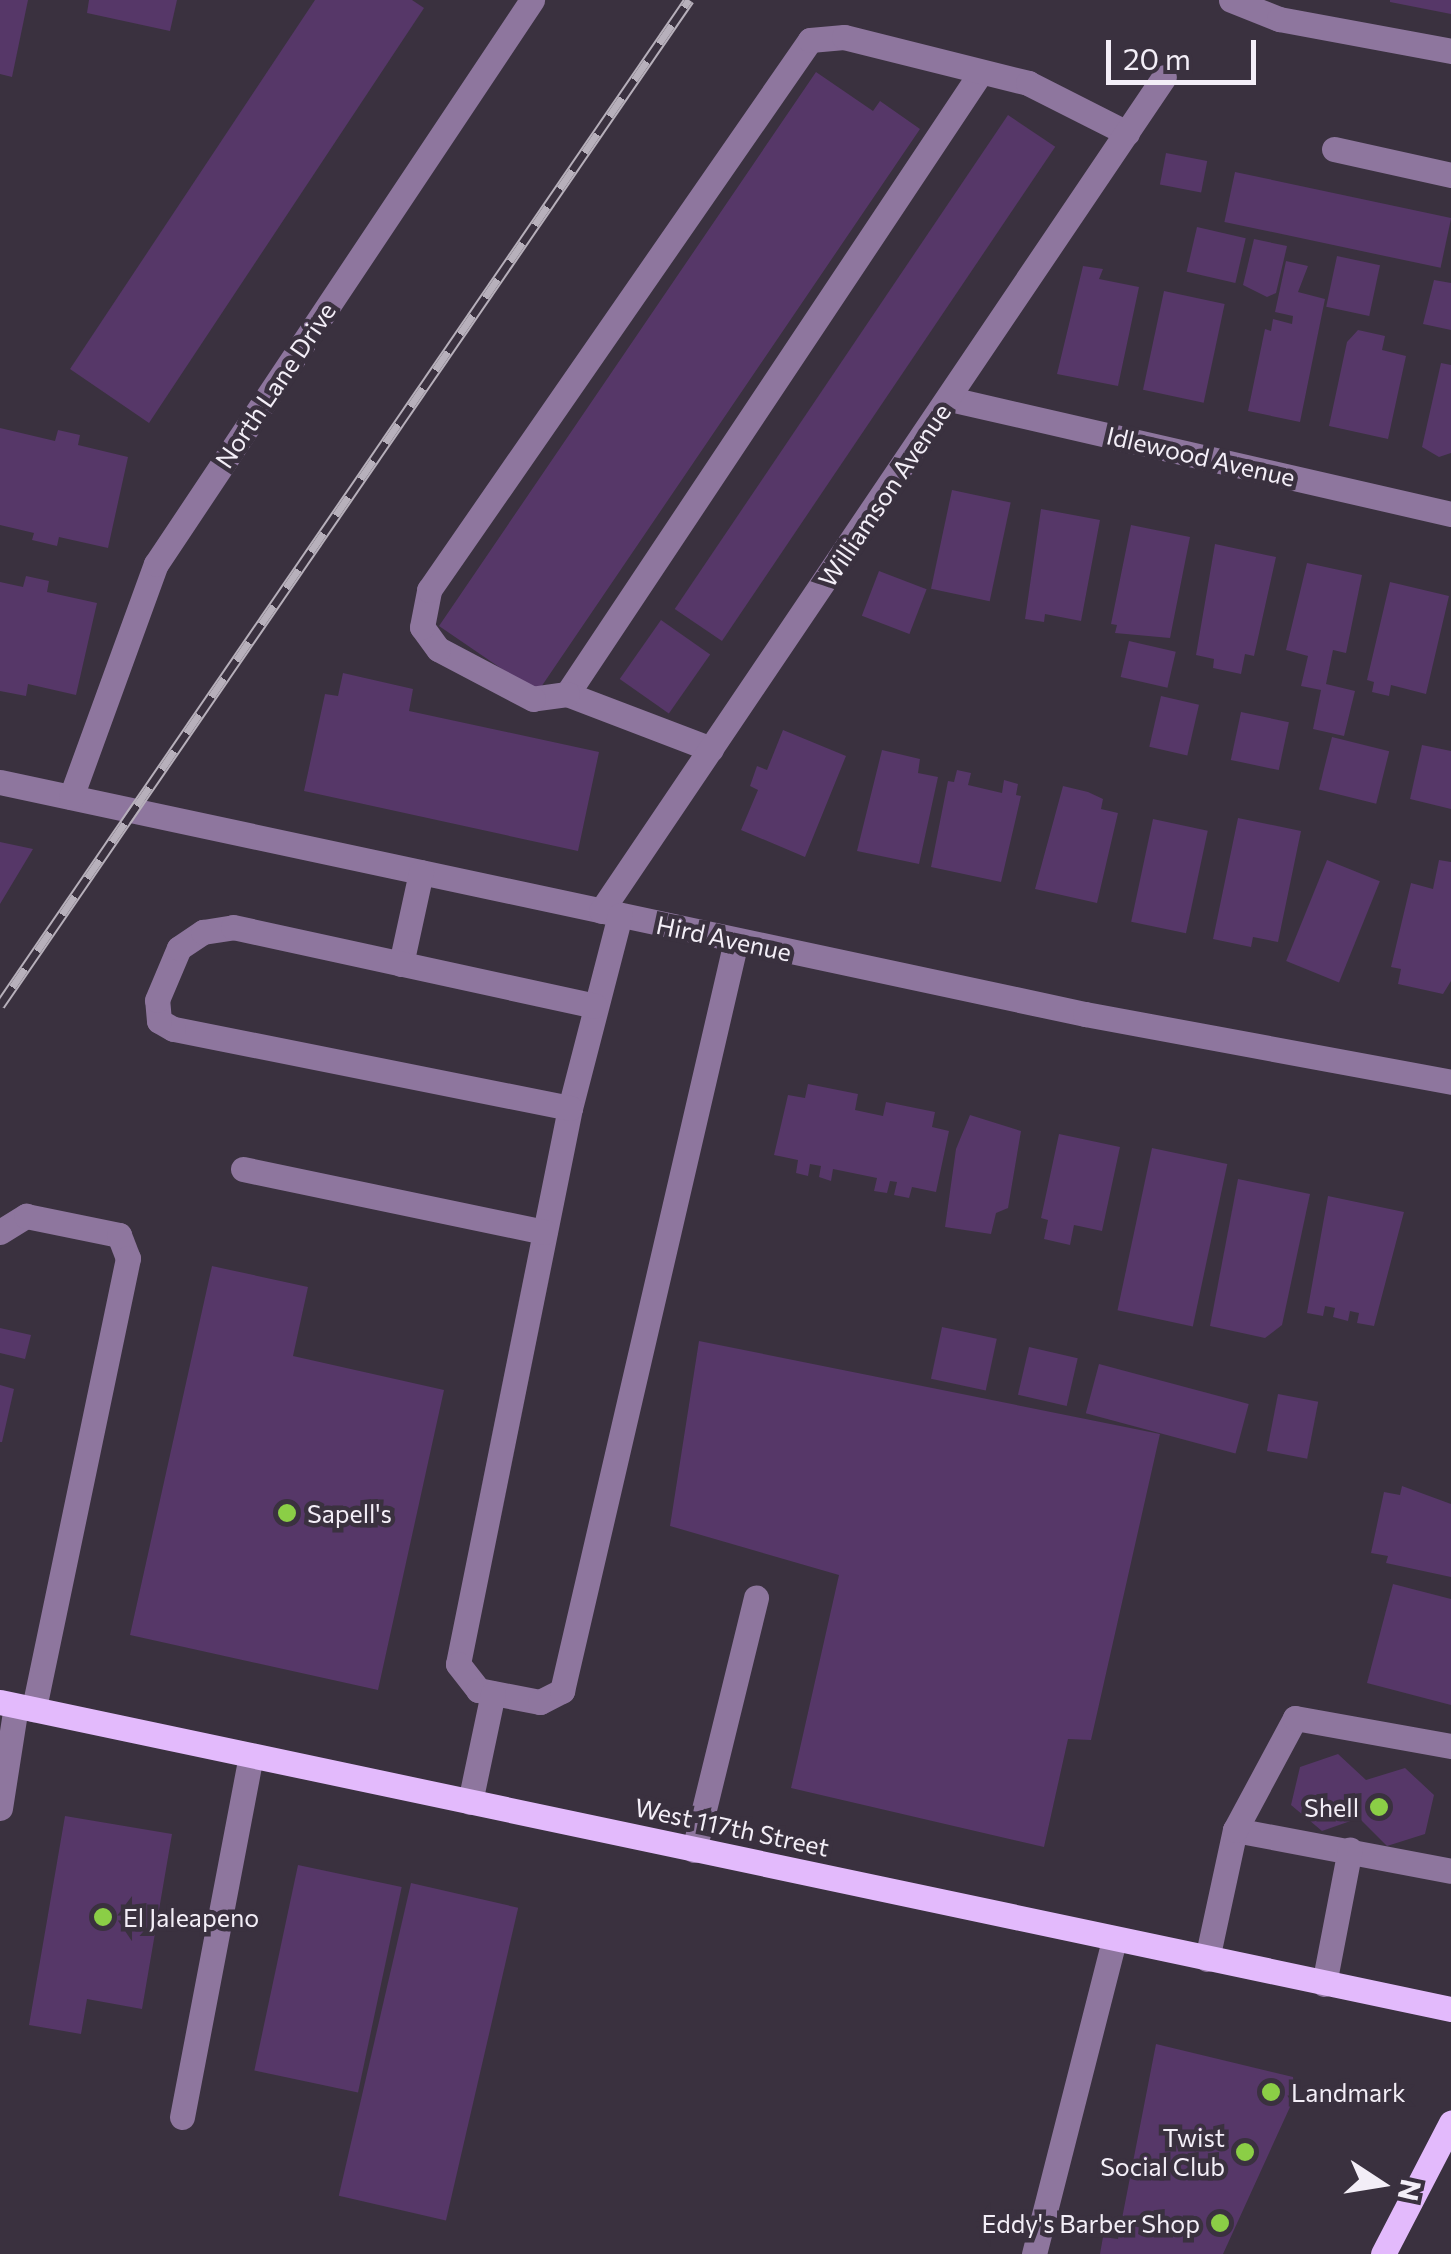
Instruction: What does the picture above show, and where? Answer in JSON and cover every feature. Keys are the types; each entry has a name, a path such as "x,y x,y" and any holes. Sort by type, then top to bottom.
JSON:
{"main road":[{"name":"West 117th Street","path":"17,1706 1451,2009"},
{"path":"1383,2254 1451,2123"}],"street":[{"name":"North Lane Drive","path":"71,798 156,564 532,0"},
{"path":"1231,0 1279,18 1451,51"},
{"path":"711,749 567,694 532,699 438,649 422,626 429,590 810,40 844,37 1028,84 1127,133"},
{"path":"567,694 981,72"},
{"name":"Williamson Avenue","path":"493,1693 464,1681 458,1664 610,913 711,749 1164,77"},
{"path":"1334,149 1451,175"},
{"name":"Idlewood Avenue","path":"950,399 1451,514"},
{"name":"Hird Avenue","path":"0,782 736,941 1451,1082"},
{"path":"400,964 421,872"},
{"path":"570,1108 159,1021 156,1000 179,948 203,932 233,927 594,1006"},
{"path":"470,1802 493,1693 540,1702 562,1691 736,941"},
{"path":"243,1169 544,1232"},
{"path":"0,1232 26,1216 119,1235 128,1258 17,1706 0,1808"},
{"path":"694,1850 756,1597"},
{"path":"1207,1959 1235,1830 1294,1718 1451,1746"},
{"path":"182,2117 251,1756"},
{"path":"1235,1830 1451,1870"},
{"path":"1324,1984 1350,1849"},
{"path":"1034,2254 1114,1939"}],"building":[{"path":"0,0 28,0 12,77 0,74"},
{"path":"89,0 177,0 170,31 87,13"},
{"path":"315,0 412,0 424,8 149,423 70,369"},
{"path":"1451,0 1451,14 1390,2"},
{"path":"816,72 873,111 880,101 920,129 537,693 439,626"},
{"path":"1008,115 1055,147 722,641 675,609"},
{"path":"1166,153 1207,161 1201,192 1160,184"},
{"path":"1235,172 1451,218 1441,268 1224,222"},
{"path":"1197,227 1246,238 1235,283 1187,272"},
{"path":"1254,239 1287,246 1276,293 1267,297 1243,285"},
{"path":"1337,256 1380,265 1369,316 1326,307"},
{"path":"1286,261 1308,266 1298,292 1325,299 1300,422 1248,411 1265,329 1271,331 1273,319 1292,324 1293,316 1275,312"},
{"path":"1083,266 1103,269 1099,279 1139,287 1118,386 1057,374"},
{"path":"1434,280 1451,283 1451,330 1423,324"},
{"path":"1164,291 1225,304 1204,403 1143,390"},
{"path":"1358,330 1385,336 1382,350 1406,356 1388,439 1329,426 1347,342"},
{"path":"1441,363 1451,365 1451,453 1439,457 1422,447"},
{"path":"0,428 55,441 58,430 80,435 78,445 128,457 108,548 59,537 57,546 32,540 34,533 0,525"},
{"path":"952,490 1011,502 990,601 931,589"},
{"path":"1041,509 1100,520 1081,621 1045,614 1044,622 1025,619"},
{"path":"1131,525 1190,537 1170,638 1115,633 1117,625 1111,624"},
{"path":"1215,544 1276,557 1254,656 1245,654 1241,674 1213,668 1214,659 1196,655"},
{"path":"1307,563 1362,575 1346,653 1333,650 1326,684 1355,691 1344,736 1313,729 1321,690 1301,686 1308,656 1286,650"},
{"path":"879,571 927,589 909,634 862,616"},
{"path":"26,576 49,581 47,592 97,603 76,695 28,684 26,696 0,691 0,582 23,587"},
{"path":"1390,582 1449,596 1426,694 1391,685 1389,696 1372,692 1374,682 1367,680"},
{"path":"661,620 710,654 669,713 620,679"},
{"path":"1129,641 1176,652 1167,688 1121,677"},
{"path":"343,673 413,689 409,711 599,752 578,851 304,791 325,694 338,696"},
{"path":"1161,696 1199,705 1187,755 1149,747"},
{"path":"1241,712 1289,722 1279,770 1231,760"},
{"path":"783,730 846,756 805,857 741,830 758,790 750,786 757,766 767,770"},
{"path":"1332,737 1389,751 1376,804 1319,789"},
{"path":"1422,745 1451,751 1451,809 1410,799"},
{"path":"882,750 920,759 918,773 938,777 919,864 857,851"},
{"path":"957,770 971,773 968,785 1002,793 1004,780 1018,784 1016,795 1021,796 1001,882 931,867 948,781 954,782"},
{"path":"1063,786 1103,799 1101,809 1118,813 1097,903 1035,889"},
{"path":"1238,818 1301,831 1278,942 1253,937 1251,947 1213,939"},
{"path":"1153,819 1208,831 1186,933 1131,922"},
{"path":"0,842 33,849 0,904"},
{"path":"1327,860 1380,881 1339,982 1286,961"},
{"path":"1439,860 1451,862 1451,981 1443,994 1398,984 1401,969 1391,967 1411,883 1433,889"},
{"path":"808,1084 858,1094 855,1110 883,1116 886,1102 935,1112 932,1127 949,1131 936,1192 912,1187 909,1198 894,1195 897,1182 890,1181 887,1193 874,1191 877,1178 833,1169 831,1181 819,1177 821,1166 810,1164 808,1176 796,1173 798,1160 774,1155 788,1095 805,1098"},
{"path":"970,1115 1021,1131 1008,1208 996,1213 991,1234 945,1227 956,1149"},
{"path":"1059,1134 1120,1147 1102,1231 1074,1225 1070,1245 1044,1239 1048,1220 1041,1218"},
{"path":"1152,1148 1227,1164 1193,1326 1117,1310"},
{"path":"1238,1179 1310,1194 1282,1325 1265,1338 1210,1326"},
{"path":"1328,1196 1404,1212 1374,1326 1357,1323 1359,1313 1350,1311 1348,1321 1333,1317 1335,1308 1325,1306 1323,1316 1307,1313"},
{"name":"Sapell's","path":"212,1266 308,1287 293,1356 444,1390 378,1690 130,1635"},
{"path":"942,1327 997,1339 986,1390 931,1379"},
{"path":"0,1328 31,1335 25,1359 0,1353"},
{"path":"699,1341 1160,1434 1091,1740 1068,1739 1044,1847 791,1788 839,1575 670,1526"},
{"path":"1029,1347 1078,1358 1067,1406 1018,1395"},
{"path":"1099,1364 1249,1404 1236,1453 1086,1413"},
{"path":"0,1385 14,1389 2,1442 0,1442"},
{"path":"1278,1394 1318,1402 1307,1459 1267,1451"},
{"path":"1402,1486 1451,1504 1451,1577 1386,1563 1388,1556 1371,1553 1384,1492 1400,1495"},
{"path":"1393,1584 1451,1599 1451,1705 1367,1683"},
{"path":"1338,1754 1366,1780 1405,1768 1434,1795 1425,1834 1387,1846 1359,1818 1322,1831 1291,1805 1300,1767"},
{"name":"El Jaleapeno","path":"65,1816 172,1834 142,2009 87,1999 81,2034 29,2025"},
{"path":"298,1865 402,1887 358,2092 254,2070"},
{"path":"411,1883 518,1908 446,2221 339,2196"},
{"path":"1156,2044 1293,2077 1295,2096 1223,2254 1100,2254 1103,2237 1118,2239"}],"railway":[{"path":"0,1005 689,0"}],"place":[{"name":"Sapell's","path":"287,1513"},
{"name":"Shell","path":"1379,1807"},
{"name":"El Jaleapeno","path":"103,1917"},
{"name":"Landmark","path":"1271,2092"},
{"name":"Twist Social Club","path":"1245,2152"},
{"name":"Eddy's Barber Shop","path":"1220,2223"}]}
